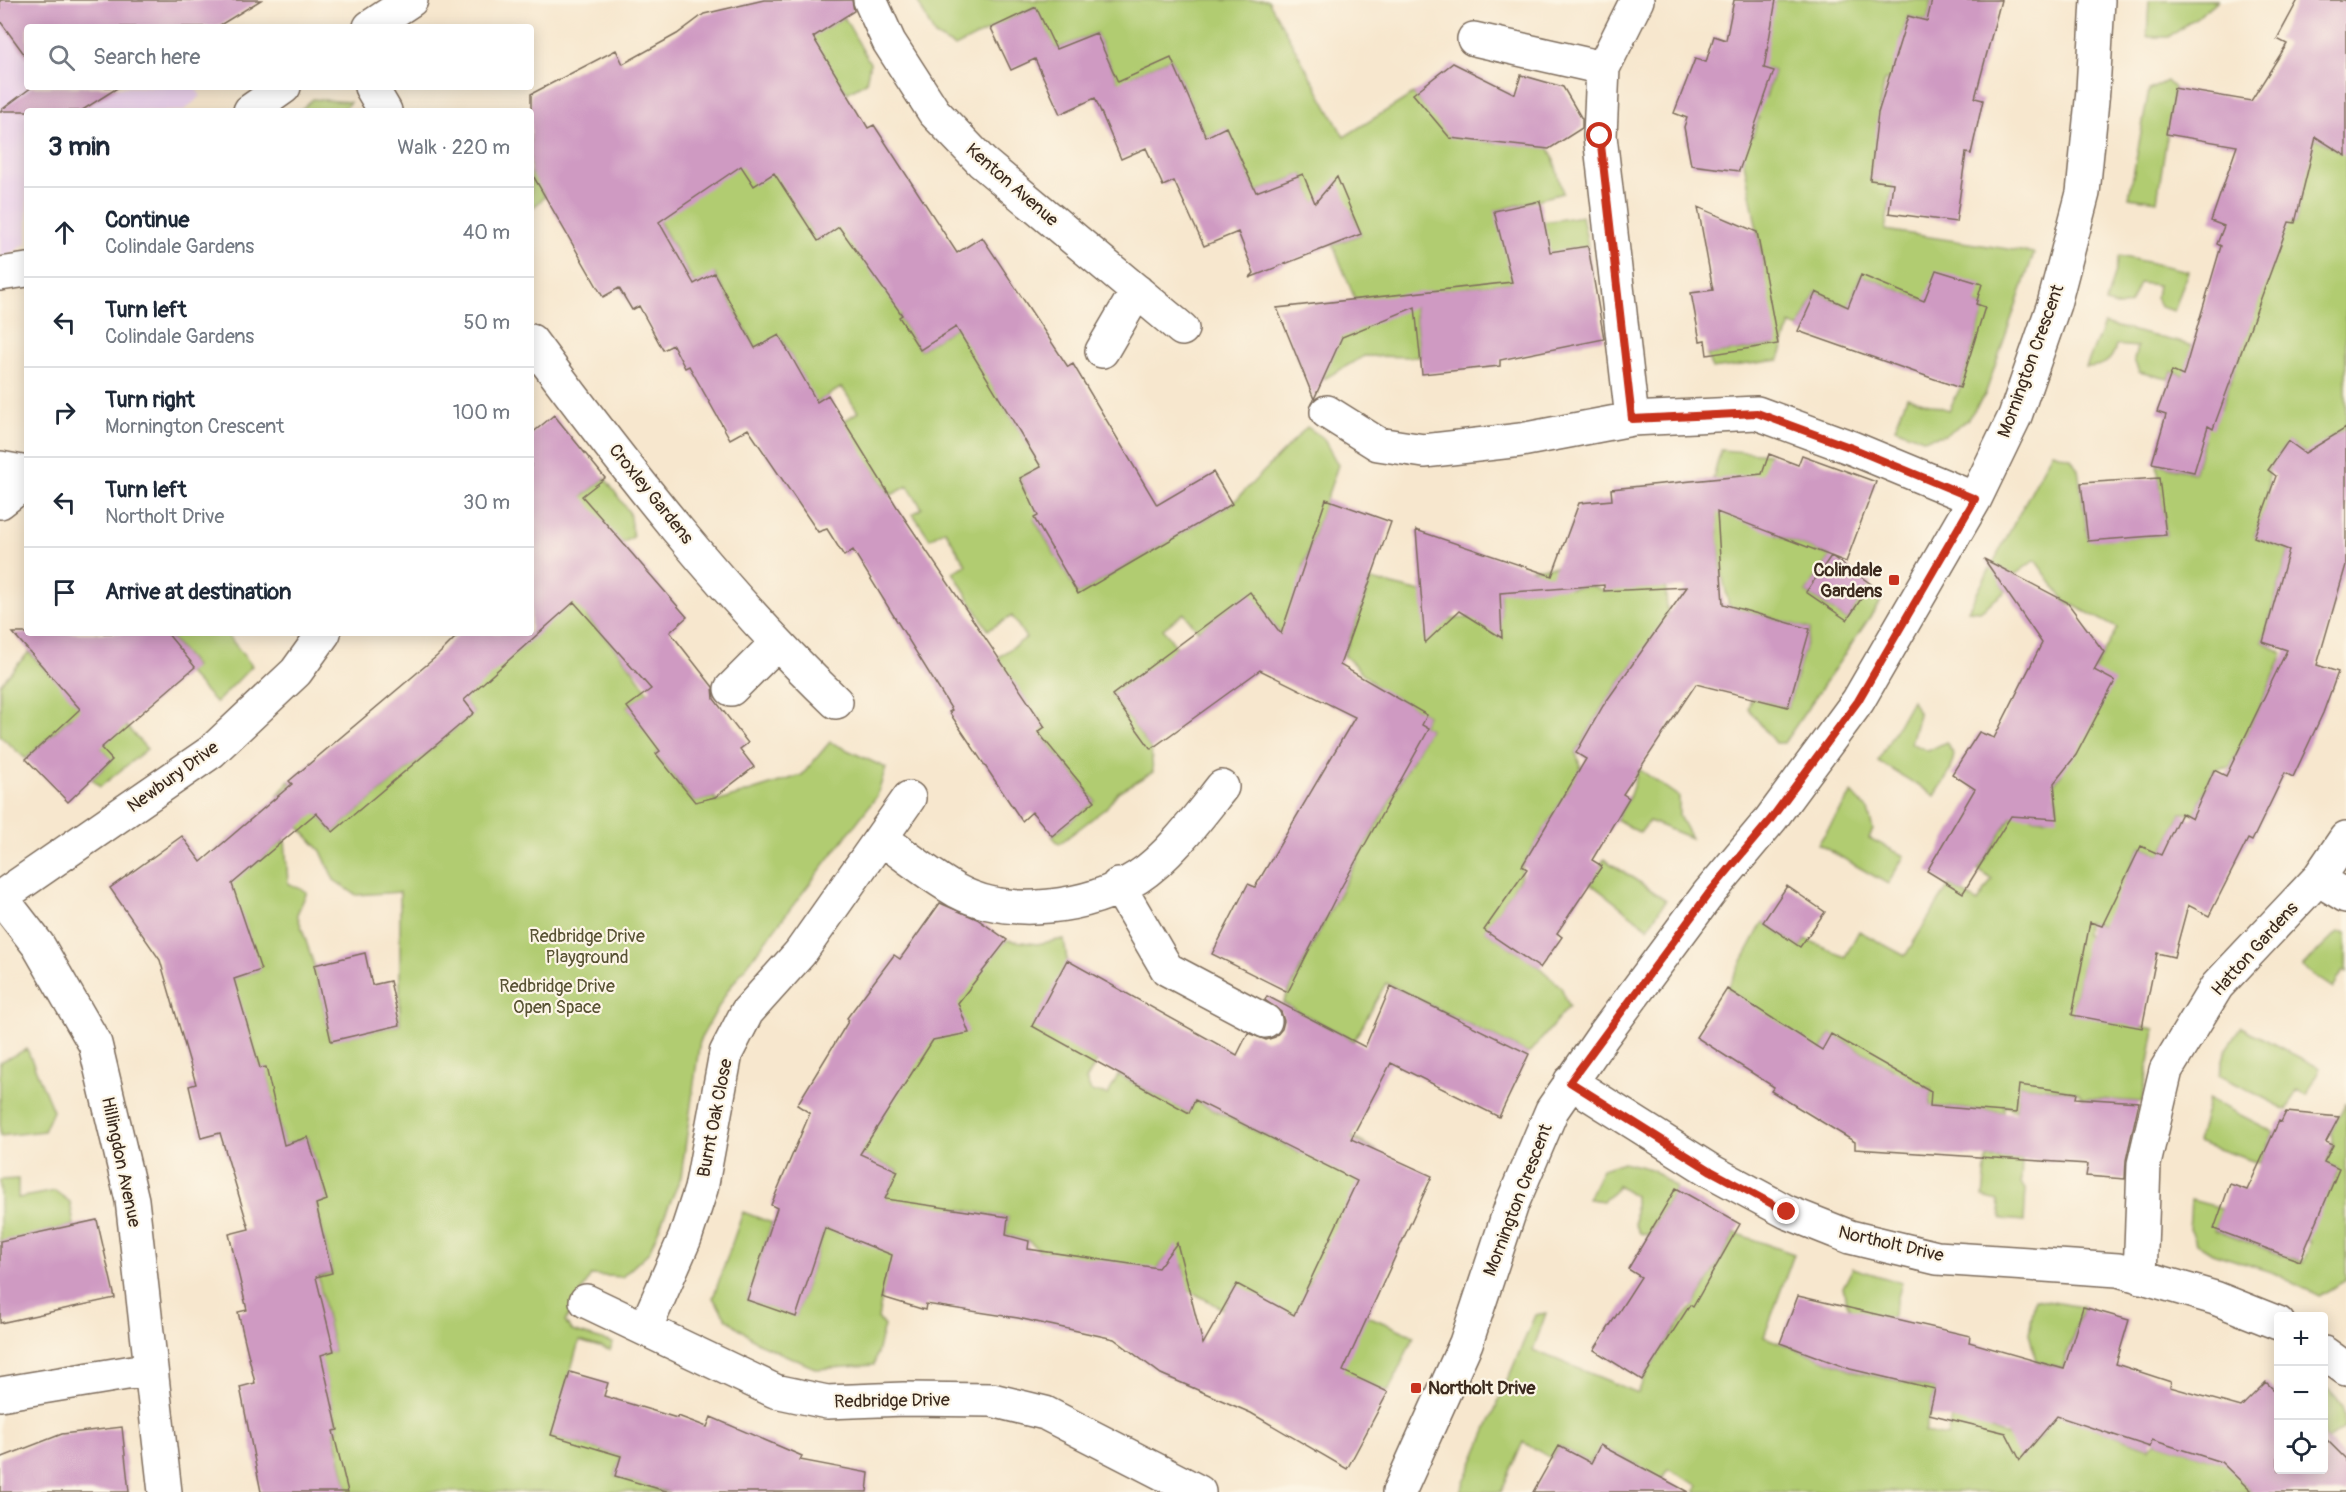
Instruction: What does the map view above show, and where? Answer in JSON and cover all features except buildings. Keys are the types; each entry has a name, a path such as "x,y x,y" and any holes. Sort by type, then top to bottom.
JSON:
{"street":[{"path":"375,24 411,0"},
{"name":"Kenton Avenue","path":"870,0 889,42 942,120 982,162 1182,329"},
{"path":"1632,419 1600,136 1603,68 1637,0"},
{"name":"Mornington Crescent","path":"1399,1492 1466,1343 1512,1204 1552,1110 1570,1082 1709,893 1771,819 1858,701 1975,499 2019,405 2054,304 2083,193 2093,90 2098,0"},
{"path":"1474,39 1603,68"},
{"path":"254,108 280,90"},
{"path":"373,90 383,108"},
{"path":"0,274 24,270"},
{"path":"1102,351 1137,291"},
{"name":"Croxley Gardens","path":"534,345 680,530 776,644 836,702"},
{"path":"1327,412 1378,444 1424,451 1521,440 1632,419 1757,413 1852,448 1975,499"},
{"path":"0,468 24,472"},
{"path":"0,502 24,483"},
{"name":"Newbury Drive","path":"1,897 211,752 296,672 322,636"},
{"path":"731,689 776,644"},
{"path":"881,838 958,892 996,904 1046,907 1099,895 1138,877 1185,834 1222,787"},
{"name":"Burnt Oak Close","path":"645,1329 685,1238 701,1188 726,1053 747,1012 800,953 909,798"},
{"name":"Hatton Gardens","path":"2140,1277 2144,1164 2166,1070 2217,986 2318,879 2346,838"},
{"path":"2318,879 2346,897"},
{"path":"1118,885 1167,969 1265,1021"},
{"name":"Hillingdon Avenue","path":"1,897 38,945 95,1044 132,1200 165,1492"},
{"name":"Northolt Drive","path":"1570,1082 1711,1171 1787,1212 1850,1238 1937,1258 2118,1270 2215,1298 2274,1321"},
{"name":"Redbridge Drive","path":"586,1301 775,1391 828,1402 904,1399 992,1400 1045,1413 1198,1492"},
{"path":"2328,1356 2346,1369"},
{"path":"0,1394 151,1370"}],"shaded area":[{"path":"0,0 24,24 24,90 196,90 201,96 187,108 24,108 24,245 0,261"}],"green space":[{"path":"917,0 1268,0 1344,137 1413,94 1448,129 1481,141 1496,143 1507,117 1542,138 1552,154 1563,193 1495,211 1544,222 1582,216 1588,246 1561,251 1565,276 1413,294 1420,357 1364,356 1324,379 1302,370 1296,355 1366,326 1333,245 1361,234 1351,210 1322,222 1303,174 1256,192 1226,128 1206,137 1171,58 1132,76 1120,87 1096,33 1056,49 1035,7 955,47 935,36"},
{"path":"1776,0 1932,0 1927,21 1908,16 1901,39 1913,85 1885,80 1879,107 1906,113 1874,150 1870,180 1893,183 1885,230 2034,253 1985,395 1967,420 1945,435 1923,439 1895,428 1907,397 1949,410 1960,388 1985,307 1976,304 1924,301 1861,275 1848,307 1816,292 1799,328 1790,324 1779,360 1712,369 1707,355 1774,345 1761,251 1743,157 1727,128 1752,137 1759,118 1743,112 1750,93 1766,97 1774,71 1745,62"},
{"path":"2149,0 2218,0 2170,37 2147,37"},
{"path":"844,17 870,63 866,82 847,93 839,80 802,102 796,208 818,241 840,226 926,299 899,317 920,350 957,326 1041,467 1020,478 1026,492 1045,497 1051,509 1034,519 1078,594 1232,504 1307,427 1323,438 1338,465 1304,564 1286,641 1250,593 1198,631 1184,613 1163,629 1178,649 1112,695 1151,749 1153,772 1118,792 1106,808 1059,844 1052,836 1095,801 1040,734 1045,727 997,658 1026,638 1012,616 988,630 953,572 966,565 945,530 930,539 913,514 922,508 908,486 891,495 841,423 858,412 842,387 798,414 804,380 780,336 756,348 715,274 695,284 659,221 542,191 545,197 534,206 534,133 796,46"},
{"path":"2167,81 2174,88 2157,201 2129,197 2149,90"},
{"path":"313,99 350,102 345,108 302,108"},
{"path":"2308,133 2340,153 2346,144 2346,428 2325,441 2317,460 2288,442 2268,470 2268,499 2254,537 2289,550 2263,642 2283,653 2265,697 2230,767 2214,770 2195,813 2181,813 2161,855 2141,846 2127,874 2114,928 2087,922 2085,934 2095,937 2085,950 2072,1014 2155,1029 2142,1102 2083,1098 2077,1092 2020,1085 2016,1111 2004,1105 2004,1112 1930,1106 1931,1088 1892,1085 1893,1069 1831,1034 1817,1058 1727,989 1763,922 1800,947 1806,939 1845,957 1859,931 1905,956 1949,885 1978,902 1992,879 1978,870 2014,812 2014,804 2033,818 2047,819 2057,808 2056,797 2049,790 2062,773 2044,762 2117,628 2065,601 2035,560 2002,584 2006,591 1980,611 1968,610 2052,452 2071,458 2078,469 2088,540 2166,535 2157,464 2194,473 2204,440 2182,434 2221,408 2287,223 2295,223 2303,189 2292,183"},
{"path":"2119,256 2188,271 2174,311 2160,307 2156,297 2158,285 2139,283 2130,304 2120,307 2106,303"},
{"path":"2104,324 2195,346 2185,376 2172,371 2169,379 2139,372 2134,360 2137,347 2116,345 2109,360 2097,366 2086,367"},
{"path":"1721,450 1769,454 1776,535 1831,556 1806,592 1847,620 1867,589 1883,598 1784,743 1775,743 1748,708 1752,697 1788,707 1810,629 1729,606 1721,569 1713,478"},
{"path":"605,478 629,512 633,537 622,543 607,600 587,617 630,666 648,692 627,707 661,750 656,754 694,802 715,797 716,802 802,775 830,742 886,768 877,796 728,990 700,1040 681,1177 649,1252 622,1277 591,1275 565,1322 572,1331 613,1343 610,1350 579,1341 552,1436 621,1456 615,1476 670,1492 348,1492 334,1431 338,1430 320,1355 334,1351 318,1277 332,1273 316,1203 327,1200 308,1137 284,1145 266,1068 260,1069 233,979 260,970 201,863 232,836 255,864 285,839 288,883 307,892 297,914 314,965 331,1040 400,1025 400,892 356,895 334,880 321,851 282,809 278,795 289,781 333,832 474,713 463,699 528,636 534,636 534,621 560,515"},
{"path":"1568,565 1570,588 1592,586 1604,591 1664,567 1668,623 1632,665 1603,706 1576,753 1581,769 1522,866 1520,879 1485,930 1540,968 1561,987 1569,1006 1529,1054 1386,983 1354,1041 1283,1003 1336,899 1429,729 1422,725 1427,715 1378,688 1344,655 1371,580 1421,592 1451,619 1501,616 1500,588 1531,569"},
{"path":"93,636 97,636 95,692 147,749 100,787 92,779 112,760 71,717 26,759 0,736 0,684 29,652 49,674"},
{"path":"170,636 228,636 252,666 216,703 188,673 195,666"},
{"path":"1912,700 1919,714 1911,743 1928,751 1946,742 1954,755 1950,772 1935,796 1878,761"},
{"path":"1639,769 1679,797 1679,816 1691,838 1649,821 1640,833 1616,819 1629,798"},
{"path":"1852,793 1868,810 1873,830 1869,838 1904,856 1888,884 1818,844"},
{"path":"1604,859 1666,900 1648,928 1590,883"},
{"path":"2338,932 2346,932 2346,972 2343,971 2333,988 2302,967"},
{"path":"1064,939 1067,960 1098,1060 1086,1080 1091,1091 1108,1095 1118,1075 1188,1112 1195,1101 1300,1153 1321,1111 1357,1128 1352,1137 1376,1150 1306,1289 1414,1336 1388,1392 1341,1371 1237,1284 1223,1309 1179,1285 1185,1275 1183,1265 1166,1258 1154,1273 1039,1251 1029,1241 1006,1235 1008,1217 955,1208 949,1226 882,1297 878,1318 884,1326 874,1365 817,1369 758,1343 726,1318 713,1298 743,1212 772,1223 747,1300 796,1316 825,1228 838,1233 850,1205 877,1217 898,1171 860,1154 947,1002 1007,940 1037,944"},
{"path":"2241,1027 2320,1068 2307,1095 2297,1090 2287,1110 2219,1075 2226,1049"},
{"path":"27,1049 53,1111 44,1131 0,1136 0,1062"},
{"path":"2209,1099 2274,1132 2259,1163 2197,1142"},
{"path":"2346,1102 2346,1280 2319,1296 2274,1273 2212,1253 2196,1243 2189,1229 2191,1200 2222,1208 2214,1230 2303,1263 2311,1242 2297,1237 2313,1196 2328,1194 2339,1169 2325,1163 2333,1145 2331,1132"},
{"path":"1987,1158 2022,1159 2021,1183 2026,1189 2024,1221 2002,1219 1998,1201 1983,1197"},
{"path":"1623,1162 1651,1169 1676,1188 1648,1235 1640,1233 1635,1224 1635,1196 1618,1185 1614,1192 1603,1201 1588,1199 1602,1169"},
{"path":"18,1179 18,1198 55,1191 70,1202 74,1225 0,1242 0,1180"},
{"path":"1735,1233 1794,1254 1764,1337 1860,1373 1935,1389 1925,1432 1947,1436 1957,1394 1991,1429 2031,1447 2043,1433 2049,1411 2149,1448 2156,1441 2234,1466 2241,1481 2252,1492 1695,1492 1698,1485 1668,1469 1657,1488 1634,1476 1639,1465 1601,1446 1590,1463 1559,1446 1551,1458 1523,1442 1501,1492 1460,1492 1535,1315 1546,1313 1533,1350 1638,1393 1655,1359 1699,1298"},
{"path":"1853,1268 1902,1283 1892,1318 1854,1315 1846,1302 1843,1287"},
{"path":"2035,1299 2083,1307 2062,1368 2036,1361 2029,1333"},
{"path":"2328,1390 2340,1404 2344,1415 2344,1428 2328,1439"}],"place":[{"name":"Colindale Gardens","path":"1894,580"},
{"name":"Northolt Drive","path":"1416,1388"}],"route":[{"path":"1600,136 1632,419 1757,413 1852,448 1975,499 1858,701 1771,819 1709,893 1570,1082 1711,1171 1787,1212"}],"park label":[{"name":"Redbridge Drive Playground","path":"587,946"},
{"name":"Redbridge Drive Open Space","path":"557,996"}]}
